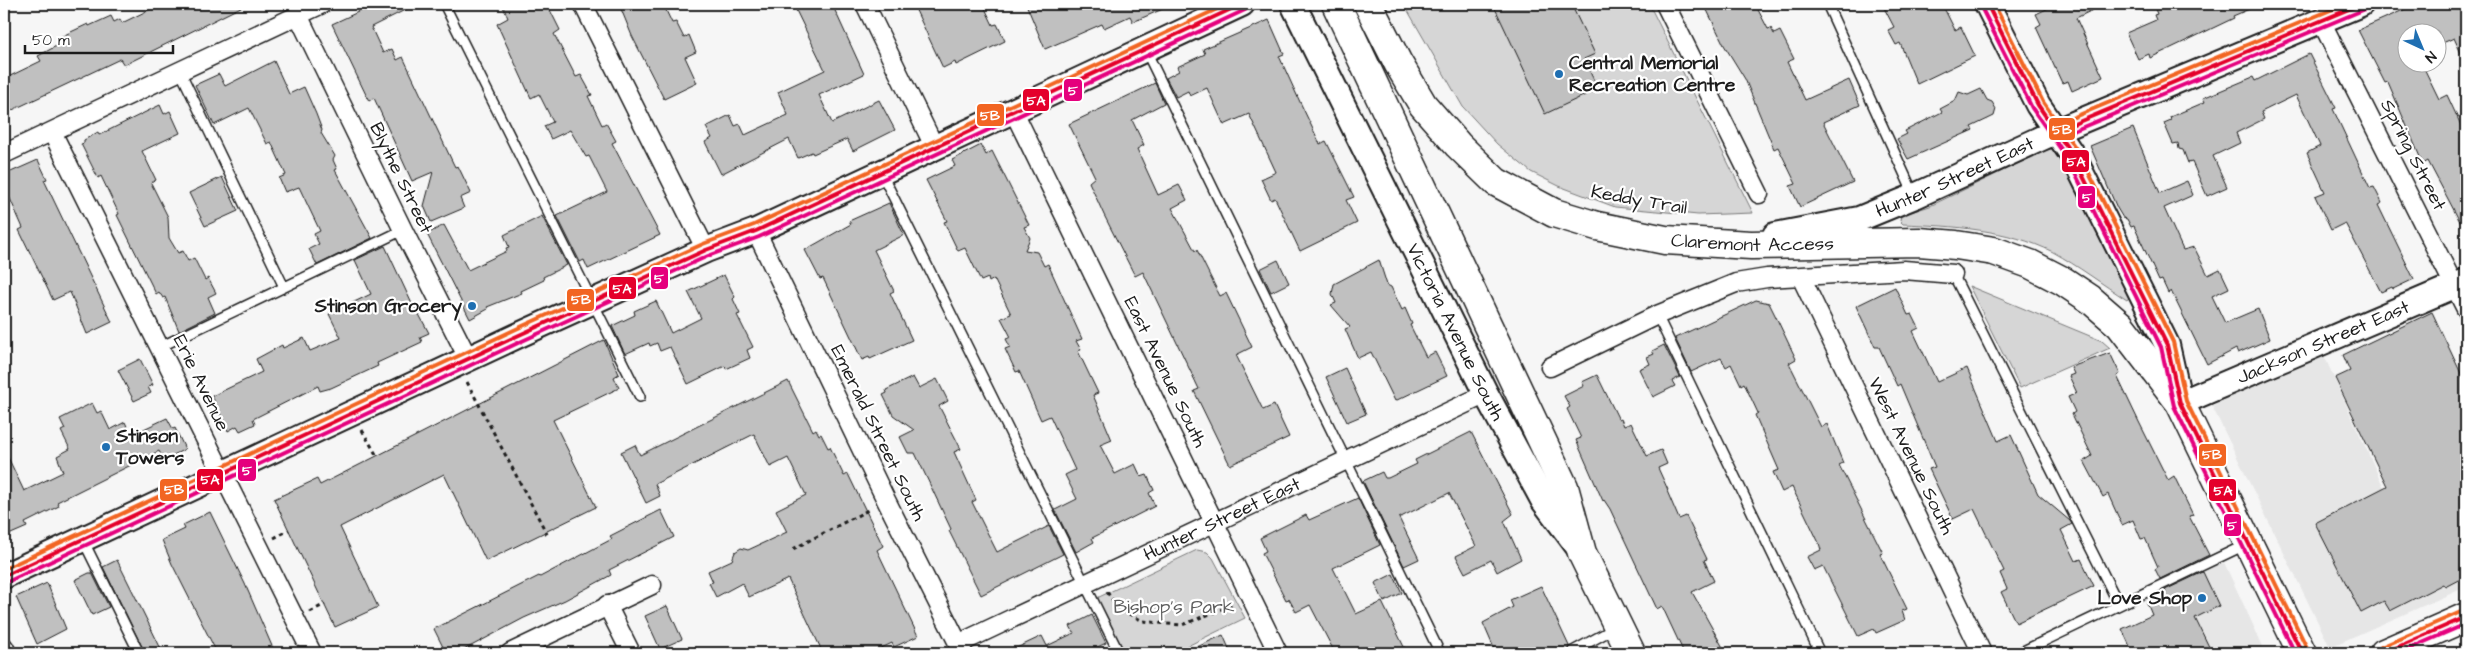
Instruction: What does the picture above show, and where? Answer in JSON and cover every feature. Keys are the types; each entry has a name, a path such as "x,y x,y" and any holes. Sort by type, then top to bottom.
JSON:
{"main road":[{"name":"Claremont Access","path":"1368,4 1398,63 1423,105 1458,145 1496,182 1554,213 1597,226 1665,240 1751,245 1939,243 1994,251 2063,281 2090,299 2120,325 2180,404 2302,653"},
{"path":"1337,5 1564,487 1582,553"},
{"name":"Victoria Avenue South","path":"1582,553 1631,653"},
{"path":"2384,653 2466,617"}],"street":[{"path":"4,154 322,4"},
{"path":"583,4 706,250"},
{"path":"865,4 934,146"},
{"path":"4,576 352,412 706,250 756,231 934,146 1242,4"},
{"name":"Victoria Avenue South","path":"1293,4 1486,394 1543,500 1582,553"},
{"path":"1665,4 1759,194"},
{"path":"1987,4 2035,99 2073,156 2168,345 2180,404"},
{"name":"Hunter Street East","path":"1734,243 1859,219 1915,196 2057,131 2361,4"},
{"name":"Blythe Street","path":"298,15 403,230 463,361"},
{"name":"Spring Street","path":"2321,21 2461,284 2466,309"},
{"name":"East Avenue South","path":"1013,110 1278,653"},
{"name":"Erie Avenue","path":"52,132 312,653"},
{"name":"Emerald Street South","path":"756,231 960,649"},
{"path":"1550,367 1657,315 1736,283 1767,278 1904,270 1953,274"},
{"name":"West Avenue South","path":"1801,277 1982,653"},
{"name":"Jackson Street East","path":"2180,404 2461,284"},
{"name":"Hunter Street East","path":"960,649 1091,579 1486,394"},
{"path":"510,653 652,585"},
{"path":"607,606 631,653"},
{"path":"4,647 7,653"}],"lane":[{"path":"444,4 640,397"},
{"path":"1827,4 1915,196"},
{"path":"1145,48 1440,653"},
{"path":"180,70 284,287"},
{"path":"880,172 1091,579 1119,653"},
{"path":"160,347 403,230"},
{"path":"1953,274 2119,605"},
{"path":"1657,315 1820,653"},
{"path":"83,540 139,653"},
{"path":"2019,653 2249,543"},
{"path":"1573,651 1618,626"}],"path":[{"path":"463,361 548,536"},
{"path":"352,412 377,456"},
{"path":"793,548 886,500"},
{"path":"1091,579 1119,609 1144,621 1151,622 1182,625 1250,598"}],"shaded area":[{"path":"2321,349 2398,519 2466,485 2466,587 2330,647 2212,406"},
{"path":"2222,558 2266,653 2170,653 2143,596"}],"green space":[{"path":"1404,4 1649,4 1753,213 1698,215 1615,207 1559,186 1531,172 1497,144 1463,107"},
{"path":"2053,149 2061,155 2130,296 2127,300 2062,257 2035,244 1980,230 1903,224 1900,221 1901,215 1930,206 2046,150"},
{"path":"1969,286 2102,341 2110,348 2020,388"},
{"name":"Bishop's Park","path":"1197,550 1207,552 1213,558 1245,618 1173,653 1124,653 1095,599"}],"building":[{"path":"161,4 247,4 124,65 120,59 4,114 4,79 41,61 38,56 60,44 58,38 111,16 114,22 120,19 122,23"},
{"path":"368,4 417,4 371,27 383,53 392,49 397,60 403,57 455,167 458,166 471,193 460,198 464,208 431,222 424,206 433,172 412,181 374,98 369,101 332,24 358,12 356,9"},
{"path":"502,4 547,4 560,30 554,34 576,77 581,75 592,95 588,96 602,125 606,123 616,141 612,143 660,235 588,269 584,260 580,262 557,216 607,192 589,156 586,157 570,130 551,139 544,126 553,122 539,94 531,98 497,24 508,18"},
{"path":"619,4 663,4 672,23 676,22 684,38 689,35 696,52 685,57 697,83 664,99 632,36"},
{"path":"793,4 832,4 864,74 819,95 832,123 879,100 895,130 853,151 847,139 813,154 812,152 798,158 789,139 721,174 705,142 712,138 706,127 730,115 735,126 740,124 745,135 788,115 778,92 825,70"},
{"path":"913,4 983,4 993,25 997,24 1005,41 956,65 955,62 943,68"},
{"path":"1026,4 1174,4 1133,22 1130,16 1104,28 1102,24 1045,49"},
{"name":"Central Memorial Recreation Centre","path":"1493,4 1571,4 1595,54 1584,59 1598,89 1545,114"},
{"path":"1704,4 1755,4 1768,29 1771,28 1774,34 1780,31 1794,59 1787,62 1805,100 1849,80 1860,105 1823,122 1853,182 1800,207 1790,186 1796,184 1778,147 1774,149 1745,79 1724,45"},
{"path":"1882,4 1942,4 1955,30 1961,27 1975,56 1917,84 1900,43 1896,45 1888,30 1894,27"},
{"path":"2057,4 2105,4 2076,18 2103,77 2072,91 2068,81 2062,83 2036,27 2041,24 2036,14"},
{"path":"2153,4 2261,4 2150,58 2149,54 2138,59 2126,33 2156,20 2154,15 2157,14"},
{"path":"2417,4 2466,4 2466,64 2454,38 2448,41 2448,22 2398,22 2398,72 2426,72 2439,99 2447,95 2466,136 2466,233 2428,161 2423,164 2388,82 2385,83 2358,30"},
{"path":"1269,20 1284,54 1279,56 1320,144 1326,141 1354,197 1346,200 1357,223 1300,251 1275,198 1271,200 1261,179 1276,172 1249,114 1224,125 1207,88 1190,96 1188,91 1176,97 1166,78 1179,71 1177,67 1205,54 1203,49"},
{"path":"2309,54 2336,108 2333,109 2370,188 2374,187 2382,203 2378,205 2414,279 2393,289 2392,287 2381,292 2345,223 2331,230 2315,196 2325,192 2307,153 2320,146 2296,95 2261,112 2264,119 2236,133 2240,143 2213,156 2227,187 2207,196 2192,162 2188,163 2183,150 2179,149 2178,143 2173,144 2164,123 2171,120 2170,117 2205,102 2203,98 2253,77 2255,81"},
{"path":"274,61 289,94 304,87 322,130 321,133 335,156 333,160 337,169 335,170 372,238 317,265 309,249 319,244 314,234 320,231 299,187 285,192 279,178 286,175 271,142 267,144 249,108 214,125 195,85 219,74 225,86"},
{"path":"1155,83 1164,103 1132,120 1144,145 1137,149 1158,195 1179,185 1187,200 1172,208 1195,251 1197,250 1220,296 1226,293 1252,347 1236,355 1263,410 1274,405 1289,437 1230,465 1194,391 1199,389 1143,272 1135,276 1104,215 1089,182 1095,177 1069,124"},
{"path":"1981,89 1987,100 1992,102 1996,109 1994,116 1971,127 1973,130 1908,159 1897,139 1907,134 1905,131 1942,112 1940,109 1955,101 1959,92 1968,95"},
{"path":"160,105 164,114 170,111 180,133 142,151 156,180 151,183 168,217 169,238 178,253 183,251 188,261 194,258 205,280 208,278 216,293 208,297 215,313 179,331 165,297 163,298 159,292 156,294 117,215 119,214 101,176 98,178 81,144 84,143 84,140 98,132 99,135"},
{"path":"2133,128 2160,193 2187,181 2193,195 2164,208 2183,250 2194,247 2208,275 2220,269 2229,288 2212,296 2225,323 2258,309 2270,339 2238,353 2236,349 2207,364 2171,291 2168,293 2162,280 2159,281 2134,226 2131,227 2127,219 2123,218 2117,208 2090,146"},
{"path":"981,145 986,155 992,151 1029,225 1024,227 1030,238 1025,250 1037,252 1044,266 1048,264 1082,339 1076,341 1081,350 1078,351 1098,393 1093,395 1112,440 1100,445 1115,474 1135,464 1141,477 1147,475 1154,490 1149,493 1155,506 1092,538 1094,542 1076,552 1055,510 1077,499 1065,475 1075,470 1050,416 1041,420 1019,371 1016,372 1005,349 1010,347 1006,339 1011,337 1001,318 1011,314 994,279 989,282 988,278 981,281 965,248 958,251 944,222 947,221 926,180 955,166 952,160"},
{"path":"38,160 47,179 44,180 112,322 87,334 70,292 53,300 19,230 23,228 4,185 4,175"},
{"path":"222,177 238,211 205,226 189,193"},
{"path":"889,203 904,235 874,250 894,291 890,293 912,340 870,359 869,357 862,360 823,278 820,279 805,250 851,224 849,221"},
{"path":"542,216 567,265 543,277 544,280 521,291 522,293 487,307 488,309 470,319 427,234 444,225 468,270 507,251 506,248 509,247 504,235"},
{"path":"385,246 413,306 429,333 420,337 422,342 377,363 378,366 331,388 320,391 318,386 253,419 255,424 240,431 237,426 228,431 212,396 262,372 256,359 282,345 283,348 304,338 310,351 341,338 329,314 371,294 355,260"},
{"path":"1278,260 1289,283 1271,292 1260,269"},
{"path":"1379,260 1387,285 1391,287 1402,310 1405,308 1412,324 1410,325 1426,357 1435,352 1447,376 1395,401 1371,352 1358,358 1345,329 1350,327 1331,305 1336,303 1332,294 1334,284"},
{"path":"724,275 735,297 733,299 740,314 737,315 753,347 747,350 750,358 726,369 725,366 688,384 670,347 660,351 657,343 650,346 649,343 625,354 612,326 635,315 634,311 656,301 671,333 701,318 688,292"},
{"path":"1895,287 1908,315 1912,314 1919,328 1913,331 1937,382 1967,368 1998,441 2011,435 2038,494 2072,524 2061,530 2076,561 2081,559 2094,586 2016,623 2001,592 2007,589 2000,573 2004,571 1974,509 1953,519 1929,469 1935,467 1900,384 1897,386 1879,347 1875,347 1856,306"},
{"path":"1756,300 1769,303 1776,317 1796,359 1789,363 1821,427 1827,424 1843,463 1839,465 1883,553 1880,554 1907,609 1902,611 1905,620 1876,633 1874,629 1858,636 1823,566 1814,570 1807,557 1821,550 1819,543 1792,487 1782,492 1773,472 1779,470 1755,415 1758,413 1744,383 1741,385 1731,364 1726,367 1721,358 1691,372 1675,338"},
{"path":"2432,312 2466,384 2466,576 2445,587 2443,584 2390,611 2384,601 2361,613 2315,523 2387,486 2335,378 2350,371 2343,355"},
{"path":"604,340 619,374 614,377 619,388 553,420 596,507 486,561 444,474 340,527 378,607 335,627 274,499 317,479 320,485"},
{"path":"1664,345 1680,377 1672,381 1675,386 1653,397 1639,369 1650,364 1647,357 1654,354 1652,351"},
{"path":"2110,353 2120,374 2117,376 2139,422 2168,480 2174,476 2193,515 2189,516 2209,555 2160,579 2155,569 2158,567 2145,538 2141,539 2133,520 2122,525 2108,494 2103,497 2084,461 2092,456 2072,414 2075,412 2068,397 2077,393 2069,376 2074,374 2071,367"},
{"path":"140,359 153,385 148,387 151,393 134,401 118,370"},
{"path":"1345,368 1366,414 1347,422 1326,377"},
{"path":"1597,375 1619,420 1621,419 1624,426 1631,423 1647,456 1661,450 1667,464 1658,468 1667,491 1679,519 1686,516 1707,559 1704,560 1714,581 1692,592 1726,653 1684,653 1662,606 1657,609 1610,509 1603,501 1576,440 1581,438 1567,409 1570,407 1564,396 1584,386 1582,382"},
{"path":"913,377 919,388 937,379 948,401 939,406 961,449 954,452 976,500 972,502 997,552 1049,526 1063,554 981,595 949,531 951,529 915,453 908,453 900,437 914,430 893,415 883,395 887,393 886,390"},
{"path":"788,381 813,431 816,429 819,435 821,434 828,448 830,447 844,476 848,474 883,546 877,550 918,636 894,647 892,643 871,653 823,653 788,579 749,597 742,583 716,597 709,583 713,582 708,571 732,560 735,552 741,548 748,550 787,532 776,510 806,495 788,458 770,467 754,434 655,484 660,496 646,503 621,452 635,445 640,455"},
{"path":"92,403 97,413 101,411 110,430 125,422 131,435 167,418 173,429 175,428 185,449 164,460 159,451 57,502 59,506 25,523 27,527 4,537 4,449 24,491 63,472 57,456 70,449 61,431 65,429 60,419"},
{"path":"1471,432 1513,514 1504,521 1521,559 1497,572 1491,560 1465,573 1456,556 1476,546 1449,493 1399,518 1419,559 1404,566 1363,481 1382,472 1385,478 1388,478 1417,464 1415,460"},
{"path":"1358,498 1380,545 1333,568 1356,614 1382,602 1407,653 1335,653 1310,605 1296,612 1289,599 1286,600 1262,553 1266,551 1260,538 1306,515 1309,520"},
{"path":"661,510 674,537 609,570 611,575 565,600 524,618 458,653 446,653 434,629 540,577 612,539 610,536"},
{"path":"210,512 245,584 275,653 217,653 172,564 162,540 185,529 183,525"},
{"path":"117,560 163,653 145,653 103,567"},
{"path":"2203,572 2219,606 2195,618 2212,653 2133,653 2122,629 2152,615 2147,603 2166,593 2165,590"},
{"path":"92,573 109,607 92,615 75,580"},
{"path":"1393,574 1402,593 1384,602 1375,583"},
{"path":"47,583 66,629 37,644 16,597"},
{"path":"1541,586 1569,646 1567,653 1496,653 1483,623 1513,607 1510,600"},
{"path":"667,606 682,639 660,649 645,616"},
{"path":"1092,615 1106,643 1085,653 1006,653 1042,636 1047,646 1074,633 1070,626"},
{"path":"1223,635 1231,653 1184,653"}],"transit line":[{"name":"5B","path":"4,569 514,330 703,244 754,225 1228,4"},
{"name":"5A","path":"4,576 517,336 706,250 756,231 1242,4"},
{"name":"5A","path":"1987,4 2038,105 2073,156 2167,345 2180,403 2302,653"},
{"name":"5B","path":"1994,4 2043,102 2079,153 2173,342 2186,401 2308,650"},
{"name":"5B","path":"2055,125 2345,4"},
{"name":"5A","path":"2057,131 2361,4"},
{"name":"5","path":"1981,7 2032,108 2068,159 2161,347 2174,406 2295,653"},
{"name":"5","path":"7,582 520,342 708,256 759,237 1245,10"},
{"name":"5","path":"2059,137 2363,10"},
{"name":"5B","path":"2381,647 2463,611"},
{"name":"5A","path":"2384,653 2466,617"},
{"name":"5","path":"2399,653 2466,624"}],"place":[{"name":"Central Memorial Recreation Centre","path":"1559,74"},
{"name":"Stinson Grocery","path":"472,306"},
{"name":"Stinson Towers","path":"106,447"},
{"name":"Love Shop","path":"2202,598"}]}
